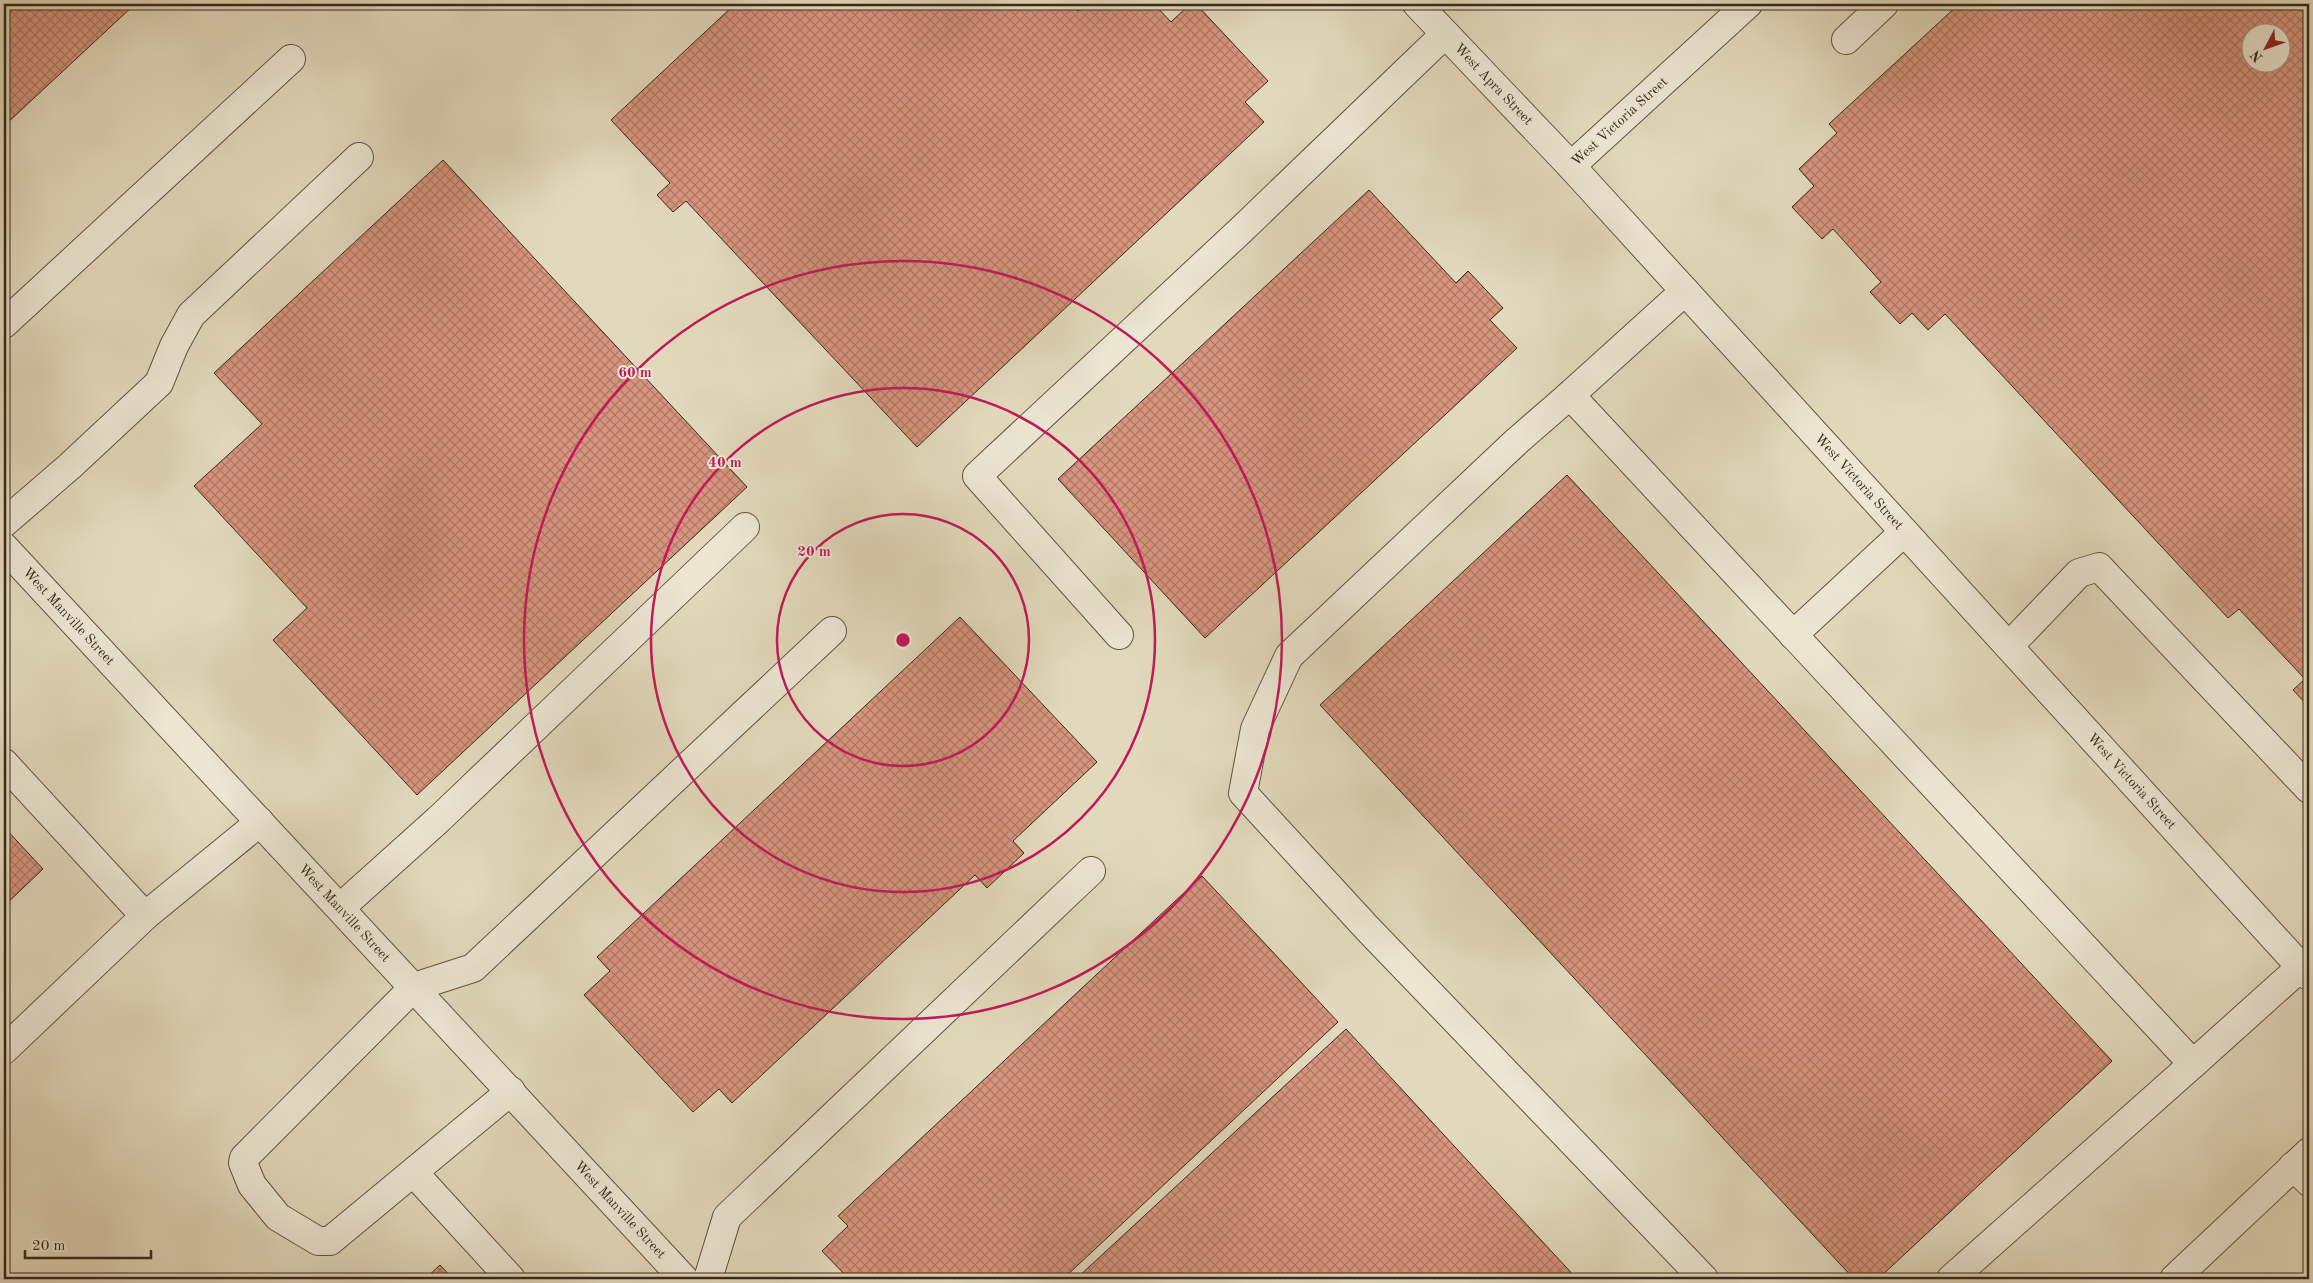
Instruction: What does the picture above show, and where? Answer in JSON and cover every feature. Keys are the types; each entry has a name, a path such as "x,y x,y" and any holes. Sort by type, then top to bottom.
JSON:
{"street":[{"name":"West Apra Street","path":"1417,4 1571,166"},
{"name":"West Victoria Street","path":"1748,4 1571,166 2305,971"},
{"path":"1846,40 1884,4"},
{"path":"1119,635 977,476 1233,238 1445,34"},
{"path":"4,324 290,59"},
{"path":"4,523 70,466 159,383 174,346 192,315 359,156"},
{"path":"1685,291 1517,441 1289,656 1255,729 1243,793 1367,928 1704,1279"},
{"path":"1570,395 2193,1064"},
{"path":"340,908 439,819 745,527"},
{"path":"1793,635 1904,532"},
{"name":"West Manville Street","path":"4,548 684,1279"},
{"path":"2009,646 2079,573 2099,568 2309,790"},
{"path":"511,1091 334,1239 318,1241 278,1217 252,1185 243,1163 244,1158 414,987 473,968 832,631"},
{"path":"4,763 145,916"},
{"path":"4,1050 145,916 260,822"},
{"path":"708,1279 727,1217 1091,871"},
{"path":"1951,1279 2193,1064 2305,971"},
{"path":"2174,1279 2304,1166"},
{"path":"414,1173 511,1279"}],"building":[{"path":"4,4 135,4 4,126"},
{"path":"735,4 1071,4 1078,11 1086,4 1154,4 1171,22 1190,4 1196,4 1268,81 1245,102 1264,122 917,447 686,201 673,212 657,195 670,183 611,120"},
{"path":"1959,4 2309,4 2309,707 2293,690 2305,679 2239,609 2228,618 1945,314 1928,330 1912,313 1900,324 1870,292 1881,282 1833,229 1822,239 1792,207 1814,186 1799,169 1837,133 1829,124"},
{"path":"443,160 747,487 417,795 273,640 307,608 194,486 262,424 214,373"},
{"path":"1369,190 1456,283 1468,271 1503,308 1490,320 1517,348 1205,638 1058,479"},
{"path":"1567,475 2112,1061 1878,1279 1854,1279 1320,705"},
{"path":"960,617 1097,762 1013,841 1024,853 987,888 975,875 732,1103 719,1089 693,1112 584,995 610,971 597,957"},
{"path":"4,827 43,869 4,906"},
{"path":"1202,876 1338,1022 1063,1279 849,1279 822,1251 848,1226 838,1216"},
{"path":"1346,1029 1577,1279 1076,1279"},
{"path":"440,1265 453,1279 425,1279"}]}
